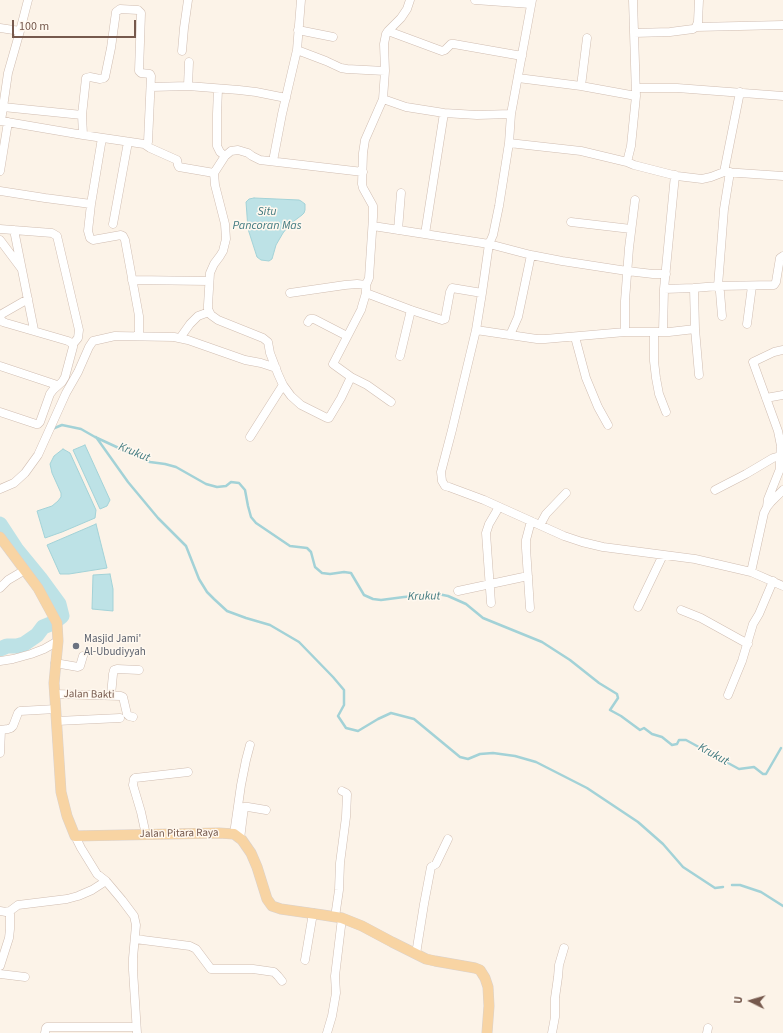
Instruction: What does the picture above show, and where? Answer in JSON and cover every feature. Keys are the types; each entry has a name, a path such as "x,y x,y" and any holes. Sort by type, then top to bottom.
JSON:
{"main road":[{"path":"0,537 38,588 57,623 58,641 55,663 55,694 61,792 67,816 75,836"},
{"name":"Jalan Pitara Raya","path":"75,836 215,833 237,836"},
{"path":"237,836 247,847 254,859 267,899 270,904 277,908 339,918 362,926 426,959 480,970 487,981 489,995 486,1033"}],"street":[{"path":"0,171 3,107 8,73 28,0"},
{"path":"182,51 188,0"},
{"path":"273,162 297,50 301,0"},
{"path":"391,402 333,364 361,310 366,289 373,226 373,206 362,184 363,152 365,140 383,99 385,71 384,44 386,34 401,18 407,9 410,0"},
{"path":"475,0 531,2 511,114 509,143 493,235 489,244 485,266 476,330 441,472 441,478 445,486 569,538 592,545 695,559 751,572 783,586"},
{"path":"627,162 631,146 636,92 633,0"},
{"path":"696,28 698,22 698,0"},
{"path":"83,135 82,115 86,78 105,77 116,12 120,9 138,10 140,12 139,71 141,73 151,75 148,142 144,144"},
{"path":"634,33 690,30 696,28 783,25"},
{"path":"0,28 20,31"},
{"path":"298,30 333,37"},
{"path":"388,31 442,50 445,50 451,44 454,44 522,56"},
{"path":"581,86 587,38"},
{"path":"297,50 341,68 385,71"},
{"path":"188,86 189,62"},
{"path":"518,78 636,92 677,88 783,96"},
{"path":"151,87 188,86 256,92 286,98"},
{"path":"218,89 217,146 220,152 225,156"},
{"path":"722,316 718,286 724,209 727,172 740,92"},
{"path":"383,99 406,106 444,113 476,115 511,114"},
{"path":"3,107 82,115"},
{"path":"425,234 444,113"},
{"path":"3,121 144,144 177,160 179,167 214,173"},
{"path":"102,138 88,231 92,240 121,235 123,236 139,316 139,332 137,336"},
{"path":"114,224 128,142"},
{"path":"509,143 581,151 627,162 634,166 674,176 702,179 727,172 783,176"},
{"path":"351,376 341,398 328,419 301,405 291,396 283,385 270,353 268,342 264,338 218,320 211,315 208,305 210,272 223,251 226,240 225,224 215,185 214,173 225,156 231,151 238,150 248,153 256,158 273,162 363,172"},
{"path":"663,332 664,289 674,176"},
{"path":"0,191 91,204"},
{"path":"398,230 401,193"},
{"path":"625,332 627,271 635,200"},
{"path":"571,222 631,229"},
{"path":"373,226 489,244 562,261 627,271 666,274"},
{"path":"0,229 52,233 59,238 79,330 78,338 73,344 67,372 62,382 50,394 40,422 36,424 0,412"},
{"path":"14,230 34,330"},
{"path":"0,240 22,271"},
{"path":"510,334 518,318 531,255"},
{"path":"664,289 774,285 776,284 780,258 783,256"},
{"path":"132,280 209,281"},
{"path":"290,293 357,284 411,310 442,320 445,319 452,288 482,293"},
{"path":"747,324 752,286"},
{"path":"694,288 695,329 699,375"},
{"path":"0,315 28,299"},
{"path":"400,356 411,310"},
{"path":"180,338 198,316 209,312"},
{"path":"0,318 3,322 34,330 73,344"},
{"path":"308,322 310,319 314,319 347,336"},
{"path":"476,330 537,339 625,332 663,332 695,329"},
{"path":"654,332 654,361 656,378 659,394 666,412"},
{"path":"0,490 14,483 25,473 38,455 66,393 78,372 89,347 94,341 115,336 166,336 180,338 245,360 276,368"},
{"path":"575,337 586,378 598,407 608,425"},
{"path":"751,572 764,513 780,469 781,446 778,431 753,362 774,352 783,350"},
{"path":"0,366 58,385"},
{"path":"250,437 283,385"},
{"path":"766,398 783,395"},
{"path":"715,490 773,458 780,456"},
{"path":"767,506 783,490"},
{"path":"540,525 546,514 566,493"},
{"path":"490,603 486,533 498,507"},
{"path":"530,608 526,544 531,521"},
{"path":"638,607 663,555"},
{"path":"0,588 8,580 25,570"},
{"path":"458,591 528,576"},
{"path":"728,695 748,644 753,624 759,614 773,581"},
{"path":"681,610 701,618 748,644"},
{"path":"0,661 13,660 31,654 58,641"},
{"path":"55,663 78,667 80,666 83,656"},
{"path":"111,695 112,674 114,670 139,670"},
{"name":"Jalan Bakti","path":"55,694 122,696 127,714 133,717"},
{"path":"0,753 0,730 11,728 20,711 56,709"},
{"path":"57,721 120,718"},
{"path":"237,836 241,785 250,745"},
{"path":"146,835 133,785 134,779 188,772"},
{"path":"327,1033 336,993 335,976 339,918 340,863 346,817 347,794 342,791"},
{"path":"237,836 244,807 248,806 266,810"},
{"path":"45,1033 47,1027 59,1030 137,1030 133,970 136,925 134,916 106,881 97,874 75,836"},
{"path":"416,954 431,867 436,864 448,839"},
{"path":"0,911 6,912 18,906 78,896 92,890 106,881"},
{"path":"0,966 9,938 10,911"},
{"path":"304,960 313,913"},
{"path":"135,939 190,946 196,949 211,969 253,969 274,972 282,981"},
{"path":"552,1033 555,1017 555,998 559,965 564,948"},
{"path":"0,974 26,977"}],"water":[{"name":"Situ Pancoran Mas","path":"249,199 299,200 305,204 304,213 290,224 283,233 276,245 272,259 269,261 261,260 257,257 248,229 246,202"},
{"path":"85,445 110,500 107,506 100,509 73,450"},
{"path":"63,449 70,453 96,510 95,518 45,538 37,511 52,506 61,497 61,493 52,473 50,464 54,456"},
{"path":"96,524 107,568 60,574 47,545"},
{"path":"110,574 113,589 113,611 92,609 93,575"}],"waterway":[{"name":"Krukut","path":"52,429 62,425 81,429 150,462 176,467 206,484 217,487 226,486 231,482 239,483 245,490 251,517 256,523 290,546 307,548 311,552 315,567 322,573 351,573 364,595 373,599 381,600 438,594 448,596 466,604 483,618 542,642 570,660 599,683 617,694 618,698 610,710 640,730 644,728 652,734 662,737 672,745 677,744 679,740 686,740 739,769 754,767 763,774 766,774 781,748"},
{"path":"96,437 128,482 158,518 186,546 199,579 207,592 227,611 270,625 299,642 333,677 344,690 344,705 338,716 346,728 358,731 391,713 414,719 460,757 468,759 480,754 493,753 515,756 536,762 587,788 638,822 663,844 683,867 715,888 723,887"},
{"name":"Krukut","path":"0,524 17,550 59,604 62,616 53,623 43,627 37,635 24,644 7,646 0,649"},
{"path":"732,885 740,885 761,892 783,906"}],"place":[{"name":"Masjid Jami' Al-Ubudiyyah","path":"76,646"}]}
